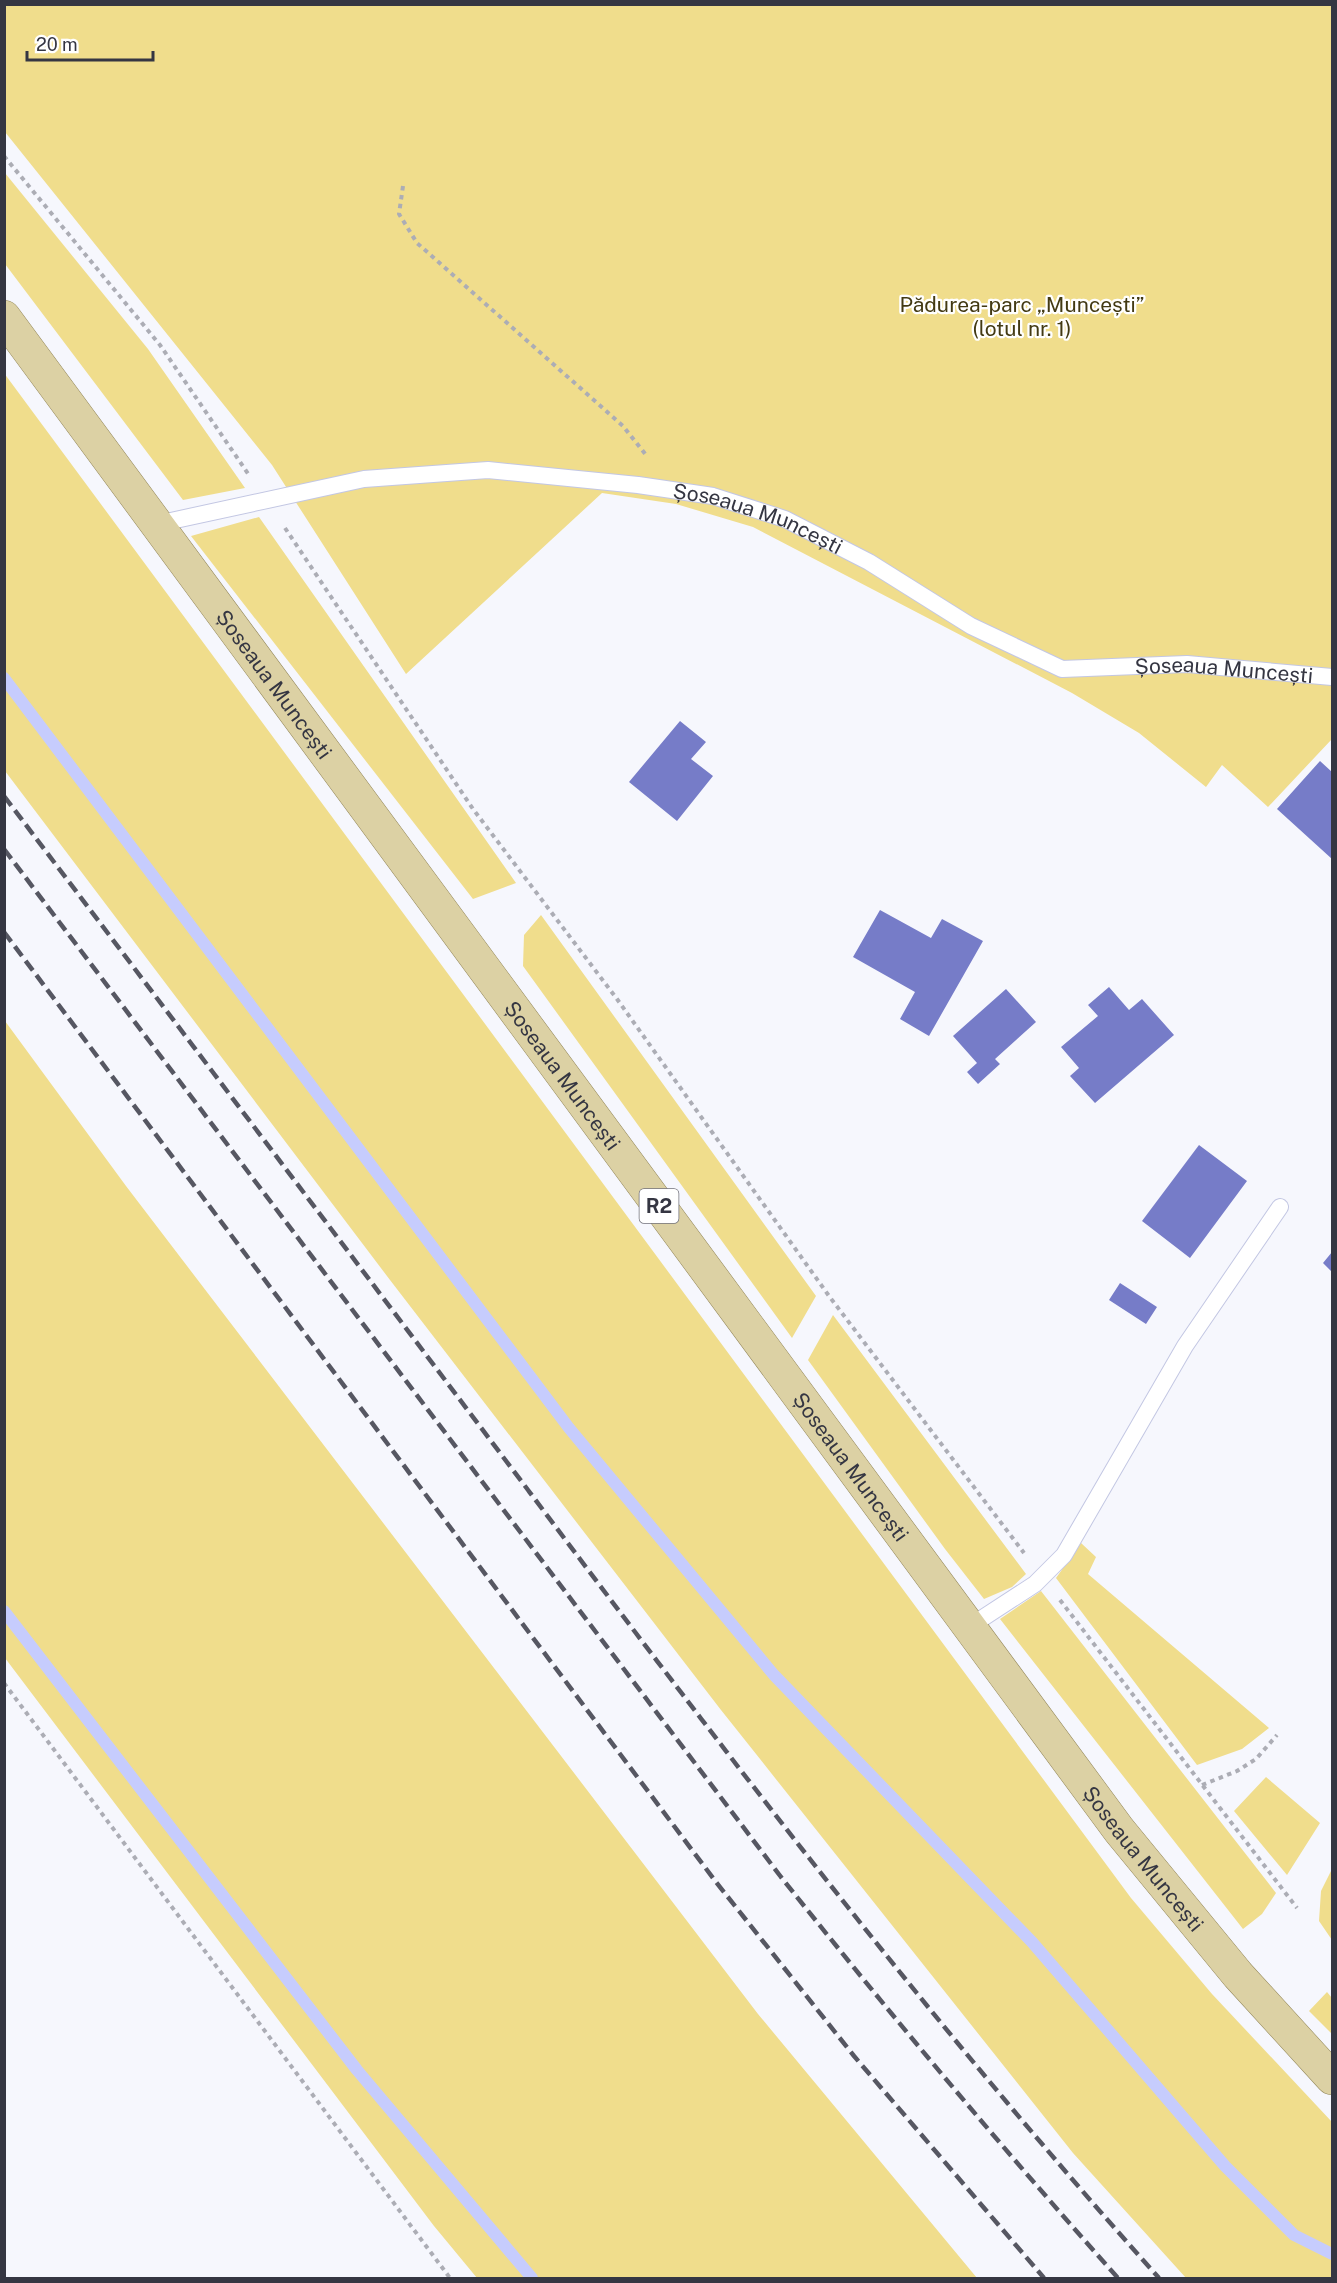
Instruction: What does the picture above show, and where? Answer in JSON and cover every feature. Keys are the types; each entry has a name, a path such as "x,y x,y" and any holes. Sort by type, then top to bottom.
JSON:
{"main road":[{"name":"Șoseaua Muncești","path":"4,317 1119,1830 1238,1975 1332,2078"}],"lane":[{"name":"Șoseaua Muncești","path":"157,524 364,479 488,470 655,487 713,496 785,519 869,562 971,626 1062,669 1187,664 1332,677"},
{"path":"969,1627 1035,1584 1064,1555 1185,1346 1280,1207"}],"path":[{"path":"4,156 160,345 473,809 616,999 829,1296 1297,1908"},
{"path":"403,186 399,214 417,243 623,426 647,457 655,487"},
{"path":"4,1683 450,2278"},
{"path":"1202,1785 1236,1771 1256,1759 1277,1735"}],"green space":[{"name":"Pădurea-parc „Muncești” (lotul nr. 1)","path":"4,5 1332,5 1332,739 1268,807 1222,765 1206,787 1139,733 1072,693 753,527 676,504 602,493 406,674 272,465 5,132"},
{"path":"5,173 148,349 245,488 183,500 5,264"},
{"path":"4,373 1131,1898 1212,1994 1332,2122 1332,2278 1186,2278 1073,2153 721,1710 390,1280 5,771"},
{"path":"259,517 516,883 473,899 191,536"},
{"path":"541,915 816,1296 792,1338 523,966 524,935"},
{"path":"5,1021 126,1186 758,2014 977,2278 477,2278 434,2226 5,1658"},
{"path":"833,1315 1026,1574 1012,1587 984,1599 808,1360"},
{"path":"1081,1543 1096,1557 1088,1574 1269,1728 1242,1749 1197,1765 1056,1578"},
{"path":"1041,1591 1276,1893 1262,1914 1243,1929 1000,1619"},
{"path":"1266,1777 1320,1823 1287,1875 1234,1811"},
{"path":"1332,1869 1332,1940 1319,1921 1321,1891"},
{"path":"1327,1992 1332,1998 1332,2034 1309,2011"}],"building":[{"path":"680,721 706,742 691,759 713,776 677,821 629,782"},
{"path":"1320,761 1332,772 1332,859 1277,809"},
{"path":"880,910 931,938 942,919 983,941 929,1036 900,1019 915,992 853,957"},
{"path":"1109,987 1129,1010 1142,999 1174,1035 1095,1103 1070,1076 1079,1068 1061,1047 1098,1016 1088,1005"},
{"path":"1006,989 1036,1022 995,1059 1000,1064 978,1084 967,1072 977,1063 953,1036"},
{"path":"1199,1145 1247,1181 1190,1258 1142,1221"},
{"path":"1332,1252 1332,1272 1323,1263"},
{"path":"1120,1283 1157,1307 1146,1324 1109,1300"}],"waterway":[{"path":"4,678 569,1428 774,1675 1032,1942 1225,2166 1294,2235 1332,2254"},
{"path":"4,1611 357,2070 532,2278"}],"railway":[{"path":"4,796 757,1791 994,2087 1159,2278"},
{"path":"4,849 781,1877 947,2080 1118,2278"},
{"path":"4,932 716,1882 854,2056 1044,2278"}]}
